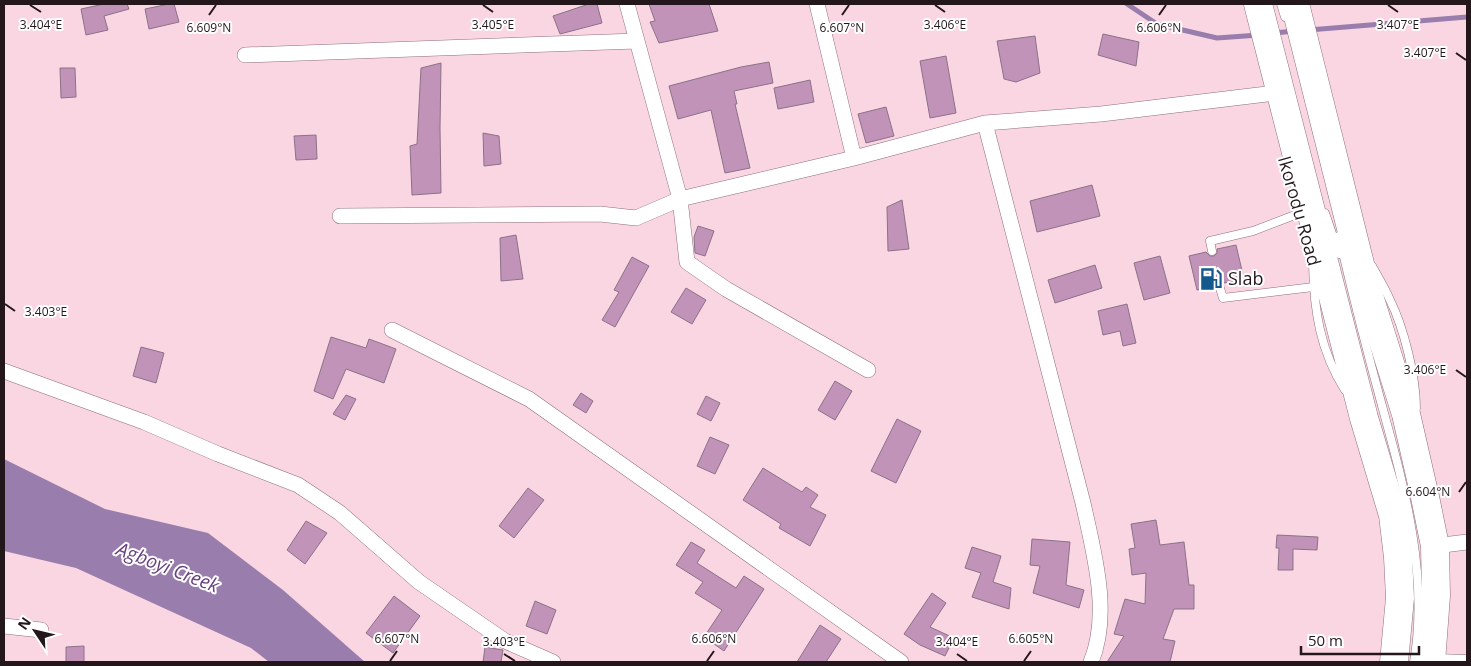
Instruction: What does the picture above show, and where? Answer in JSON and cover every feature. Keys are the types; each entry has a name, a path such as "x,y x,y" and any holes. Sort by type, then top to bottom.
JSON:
{"highway":[{"path":"1307,4 1316,61 1364,280 1406,414"},
{"name":"Ikorodu Road","path":"1256,6 1267,77 1393,515 1400,598 1394,662"},
{"path":"1292,17 1316,61 1372,265 1435,546 1436,596 1426,661"},
{"name":"Ikorodu Road","path":"1267,77 1311,210 1312,258 1323,297 1364,418"}],"street":[{"path":"627,4 680,199 688,262 726,289 868,370"},
{"path":"817,4 854,158"},
{"path":"245,55 637,41"},
{"path":"340,216 600,214 636,218 680,199 854,158 985,123 1101,114 1267,77"},
{"path":"985,123 1083,504 1094,555 1101,617 1097,648 1091,662"},
{"path":"392,330 529,399 901,662"},
{"path":"4,371 144,422 218,454 298,484 340,513 419,582 505,640 553,662"},
{"path":"1435,546 1467,542"},
{"path":"4,626 41,630"}],"lane":[{"path":"1256,6 1292,17"},
{"path":"1212,251 1210,241 1253,230 1311,210 1351,290"},
{"path":"1334,213 1351,290 1401,474 1413,530 1418,588 1418,643 1426,661 1467,659"},
{"path":"1312,258 1314,303 1323,344 1339,380 1364,418"},
{"path":"1372,265 1391,301 1405,342 1416,392 1417,463"},
{"path":"1219,285 1223,298 1313,287"}],"water":[{"name":"Agboyi Creek","path":"4,459 105,509 208,533 283,590 365,662 269,662 251,648 76,568 4,551"}],"building":[{"path":"104,4 127,4 129,9 104,16 108,30 86,35 81,9"},
{"path":"174,4 179,22 149,29 145,9"},
{"path":"589,4 597,4 602,23 560,34 553,16"},
{"path":"649,4 709,4 718,31 659,43 650,22 655,21"},
{"path":"1103,34 1139,42 1136,66 1098,55"},
{"path":"1035,36 1040,73 1016,82 1004,79 997,41"},
{"path":"946,56 956,113 930,118 920,61"},
{"path":"769,62 773,83 734,91 737,104 735,104 750,168 725,173 711,110 678,119 669,86 741,67"},
{"path":"441,63 441,193 412,195 410,146 417,144 421,68"},
{"path":"60,68 75,68 76,97 61,98"},
{"path":"810,80 814,102 778,109 774,88"},
{"path":"886,107 894,136 866,143 858,114"},
{"path":"483,133 499,136 501,164 484,166"},
{"path":"316,135 317,159 296,160 294,136"},
{"path":"1092,185 1100,216 1037,232 1030,201"},
{"path":"902,200 909,249 888,251 887,207"},
{"path":"698,226 714,231 705,256 695,253 694,237"},
{"path":"516,235 523,279 501,281 500,238"},
{"path":"1236,245 1244,279 1224,283 1218,280 1214,286 1197,290 1189,256 1206,252 1210,256 1214,256 1217,253 1217,249"},
{"path":"1160,256 1170,293 1144,300 1134,263"},
{"path":"632,257 649,266 615,327 602,320 619,292 614,290"},
{"path":"1095,265 1102,288 1055,303 1048,280"},
{"path":"686,288 706,300 692,324 671,312"},
{"path":"1127,304 1136,343 1123,346 1120,331 1103,335 1098,311"},
{"path":"331,337 366,348 369,339 396,349 384,383 346,369 333,399 314,391"},
{"path":"141,347 164,353 156,383 133,376"},
{"path":"835,381 852,391 835,420 818,410"},
{"path":"581,393 593,401 586,413 573,405"},
{"path":"346,395 356,399 345,420 333,414"},
{"path":"706,396 720,403 711,421 697,414"},
{"path":"897,419 921,431 896,483 871,471"},
{"path":"710,437 729,445 715,474 697,466"},
{"path":"763,468 802,492 806,487 818,495 810,507 826,515 810,546 779,528 781,524 743,500"},
{"path":"528,488 544,500 514,538 499,526"},
{"path":"1156,520 1160,545 1184,542 1189,585 1194,585 1194,609 1174,609 1163,639 1175,641 1170,662 1107,662 1124,636 1114,634 1125,599 1145,604 1146,573 1132,575 1129,549 1135,548 1131,524"},
{"path":"306,521 327,533 305,564 287,550"},
{"path":"1277,535 1318,537 1317,550 1293,549 1293,570 1278,570 1279,548 1276,548"},
{"path":"1032,539 1070,542 1066,585 1084,590 1079,608 1033,593 1040,566 1030,565"},
{"path":"691,542 705,550 697,563 736,588 744,576 764,589 724,651 704,637 722,610 695,593 703,582 676,565"},
{"path":"972,547 1001,556 993,582 1011,588 1009,609 972,597 981,573 965,568"},
{"path":"932,593 946,603 930,627 954,638 945,656 920,645 904,634"},
{"path":"394,596 420,616 393,653 366,633"},
{"path":"535,601 556,610 547,634 526,626"},
{"path":"820,625 841,639 826,662 797,662"},
{"path":"84,646 84,662 66,662 66,647"},
{"path":"485,647 503,650 501,662 483,662"}],"waterway":[{"path":"1127,4 1157,24 1217,38 1259,35"},
{"path":"1309,30 1467,17"},
{"path":"1275,33 1294,31"}],"place":[{"name":"Slab","path":"1211,279"}]}
